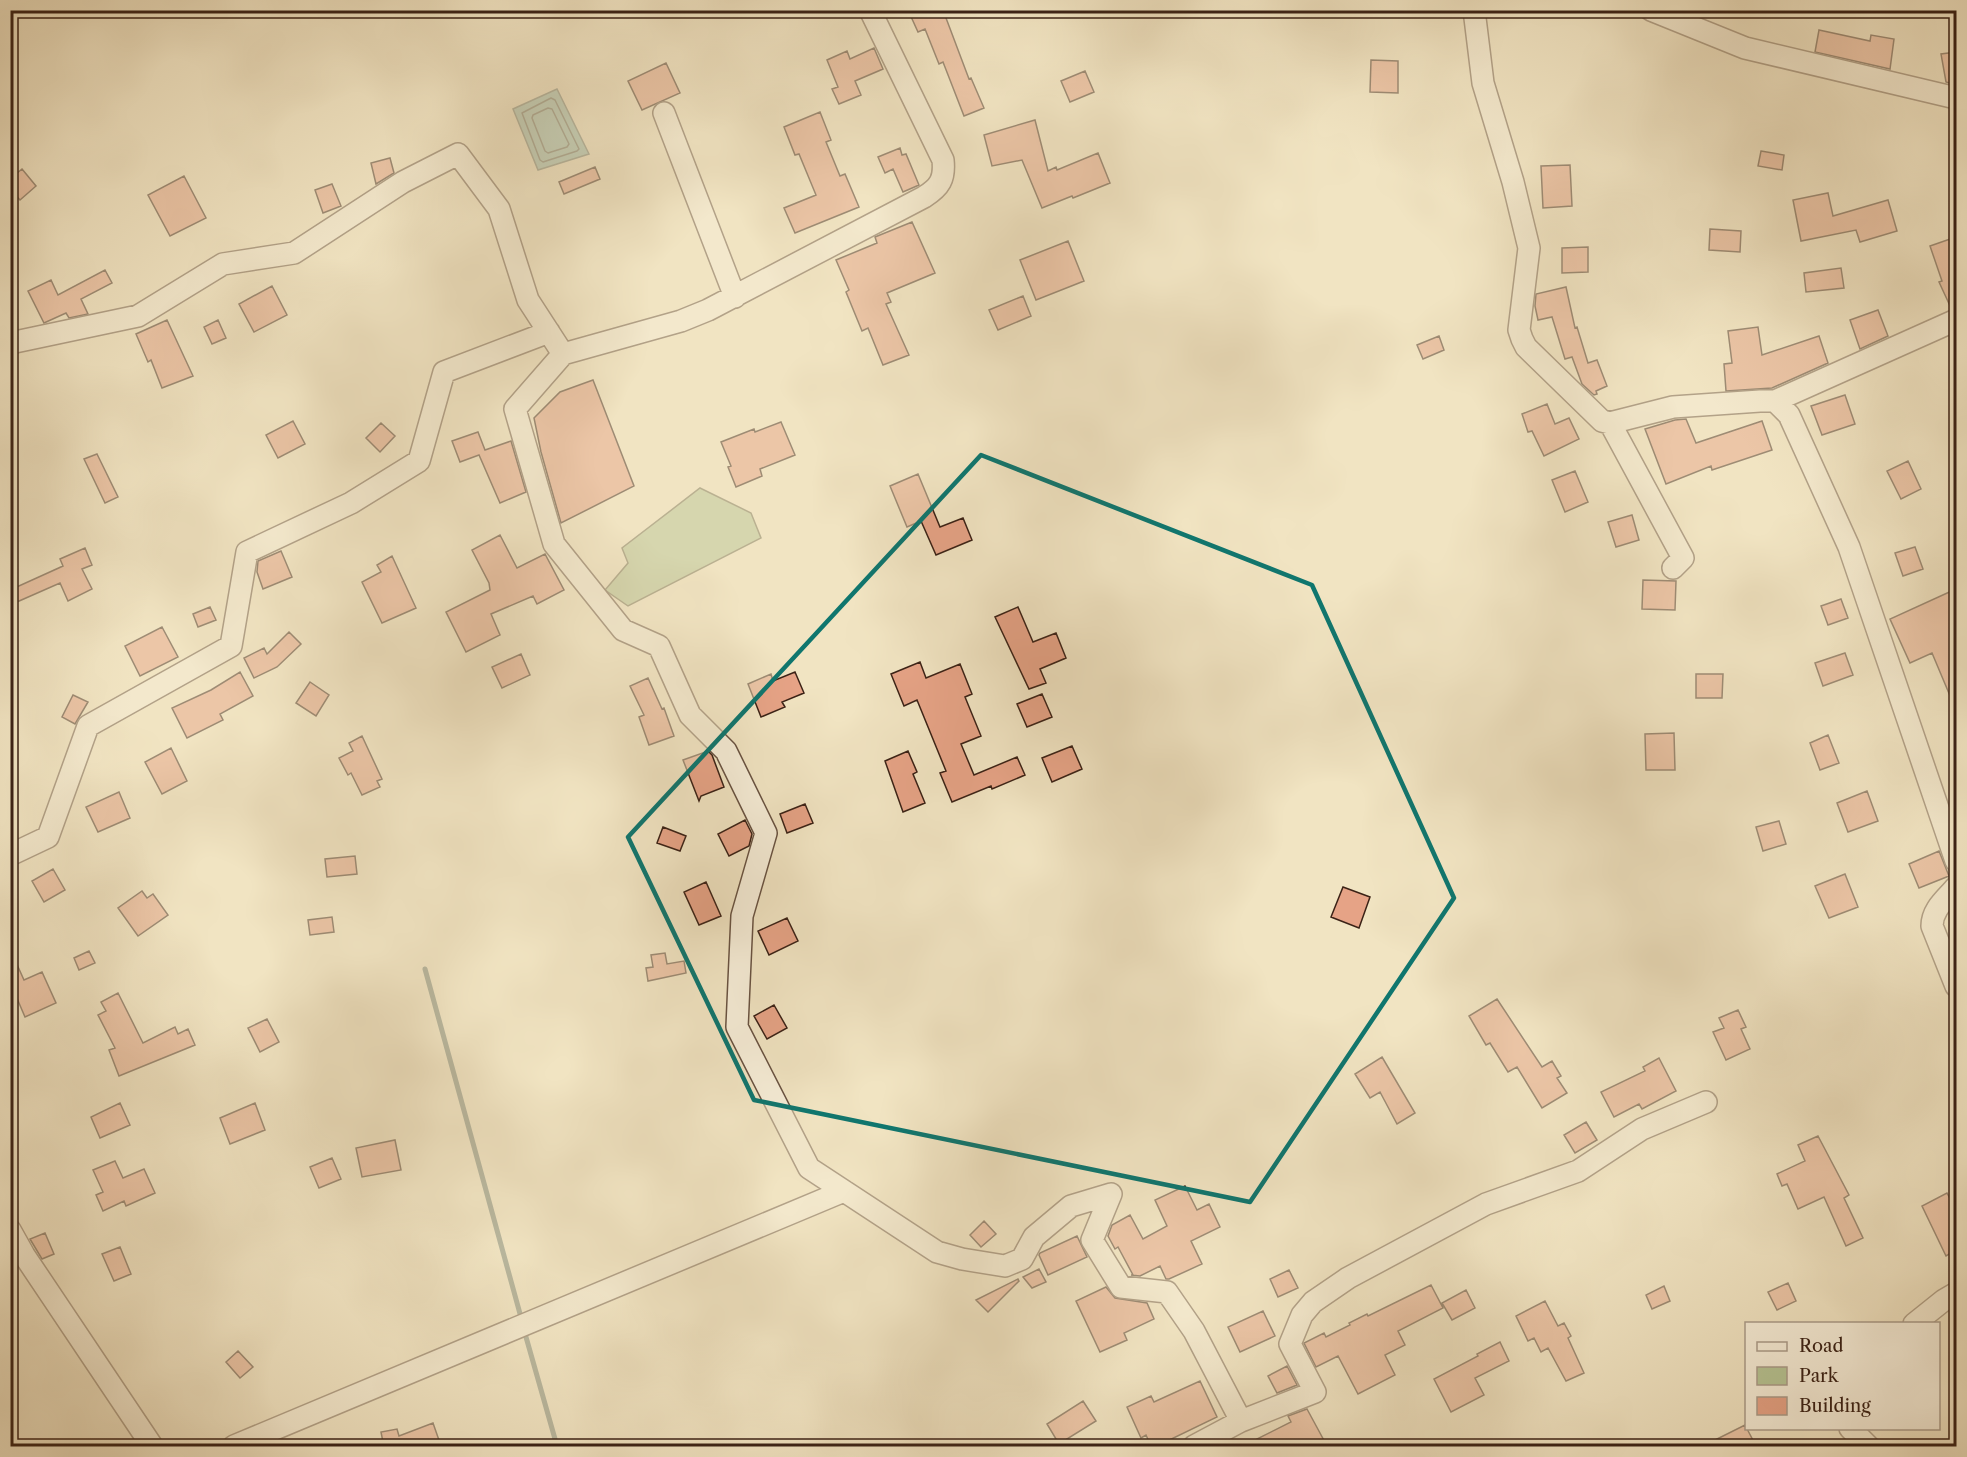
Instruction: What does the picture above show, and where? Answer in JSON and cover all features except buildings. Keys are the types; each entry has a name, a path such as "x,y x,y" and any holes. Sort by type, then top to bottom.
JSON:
{"street":[{"path":"870,10 943,160 944,172 941,184 924,197 735,297 681,321 563,354 515,409 554,544 623,630 659,646 690,715 726,751 766,833 742,916 737,1027 808,1168 937,1252 962,1259 1005,1266 1022,1259 1034,1237 1071,1206 1111,1194 1092,1240 1120,1287 1167,1292 1194,1331 1241,1421"},
{"path":"1474,10 1482,83 1514,182 1529,248 1519,330 1526,347 1602,421 1610,423 1673,407 1775,401 1956,320"},
{"path":"1651,10 1745,48 1956,98"},
{"path":"664,113 735,297"},
{"path":"10,345 15,342 138,316 223,264 294,253 403,182 458,154 499,209 528,300 563,354"},
{"path":"10,855 48,837 88,726 231,646 247,552 351,503 419,460 444,372 549,332"},
{"path":"1775,401 1789,415 1849,547 1956,861"},
{"path":"1610,423 1683,558 1673,568"},
{"path":"1956,887 1937,909 1932,918 1932,926 1956,986"},
{"path":"1194,1446 1241,1421 1315,1392 1290,1344 1302,1315 1313,1302 1348,1278 1486,1204 1578,1171 1642,1129 1706,1102"},
{"path":"234,1446 844,1191"},
{"path":"10,1230 24,1255 152,1446"},
{"path":"1915,1322 1956,1293"},
{"path":"1852,1430 1868,1446"}],"highlighted area":[{"path":"981,455 1312,585 1454,898 1250,1202 754,1100 628,837"}],"green space":[{"path":"700,488 751,513 761,538 628,606 605,590 628,563 622,548"}],"water":[{"path":"557,89 589,154 538,170 513,109"}],"waterway":[{"path":"425,969 522,1321"},
{"path":"524,1330 557,1446"}]}
